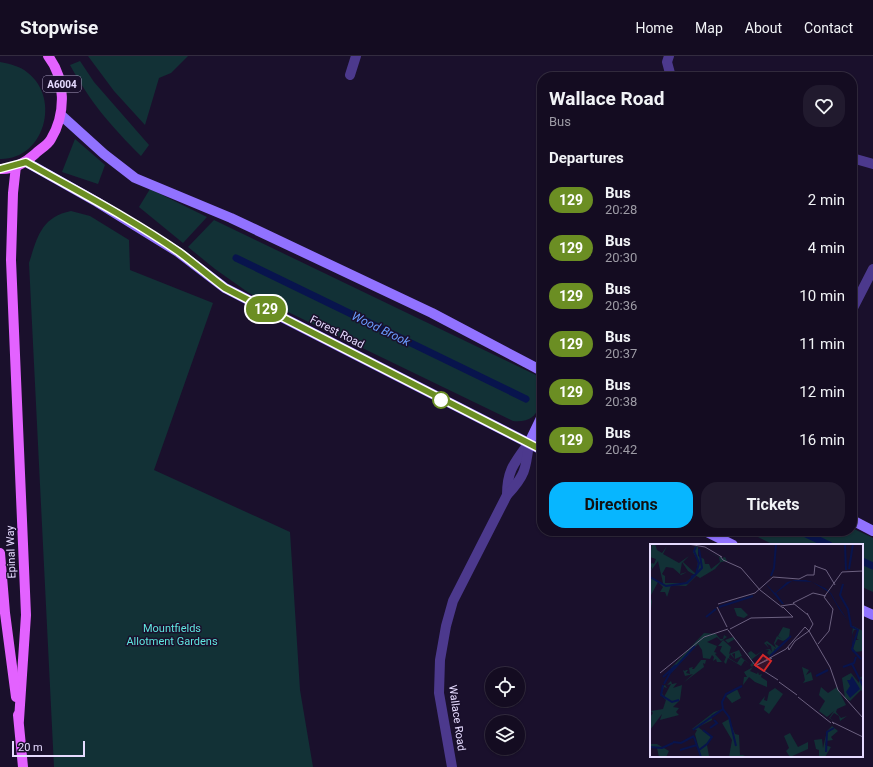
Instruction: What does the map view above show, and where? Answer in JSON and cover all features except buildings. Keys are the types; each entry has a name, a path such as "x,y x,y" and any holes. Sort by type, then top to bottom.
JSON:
{"main road":[{"name":"A6004","path":"21,164 51,140 62,116 62,85 48,56"},
{"path":"62,116 104,154 136,178 231,218 346,272 432,313 537,368"},
{"path":"0,169 21,164"},
{"name":"Forest Road","path":"21,164 97,202 172,248 225,288 537,448"},
{"name":"Epinal Way","path":"19,720 26,615 11,260 13,193 21,164"},
{"path":"529,444 537,427"},
{"path":"857,523 873,531"},
{"path":"715,536 731,544"},
{"name":"Epinal Way","path":"0,554 5,613 19,720 23,767"},
{"path":"863,610 873,615"}],"street":[{"path":"350,75 356,56"},
{"path":"669,56 667,62 670,72"},
{"path":"857,159 873,164"},
{"path":"857,300 873,269"},
{"name":"Wallace Road","path":"452,767 439,693 440,660 446,626 454,601 507,495 507,478 513,463 529,444"}],"green space":[{"path":"88,56 188,56 171,73 159,78 145,125 114,91"},
{"path":"80,61 94,82 149,145 141,156 111,124 85,91 70,65"},
{"path":"0,62 18,67 25,71 38,84 44,98 45,112 43,126 37,139 28,150 15,157 0,159"},
{"path":"75,139 105,165 98,184 62,172"},
{"path":"150,189 207,217 183,243 139,207"},
{"name":"Mountfields Allotment Gardens","path":"71,211 90,216 129,240 130,270 213,303 154,470 290,532 300,690 313,767 54,767 29,263 38,237 47,223 61,214"},
{"path":"214,220 537,376 537,410 530,418 523,421 513,421 249,293 215,269 188,247"},
{"path":"857,530 873,538 873,592 863,587 863,544 772,544 756,536 857,536"}],"waterway":[{"name":"Wood Brook","path":"236,258 526,399"},
{"name":"Wood Brook","path":"810,536 827,544"},
{"name":"Wood Brook","path":"863,561 873,566"}],"bus line":[{"name":"129","path":"0,169 16,166 26,162 153,236 178,252 225,288 488,424 537,448"}]}
